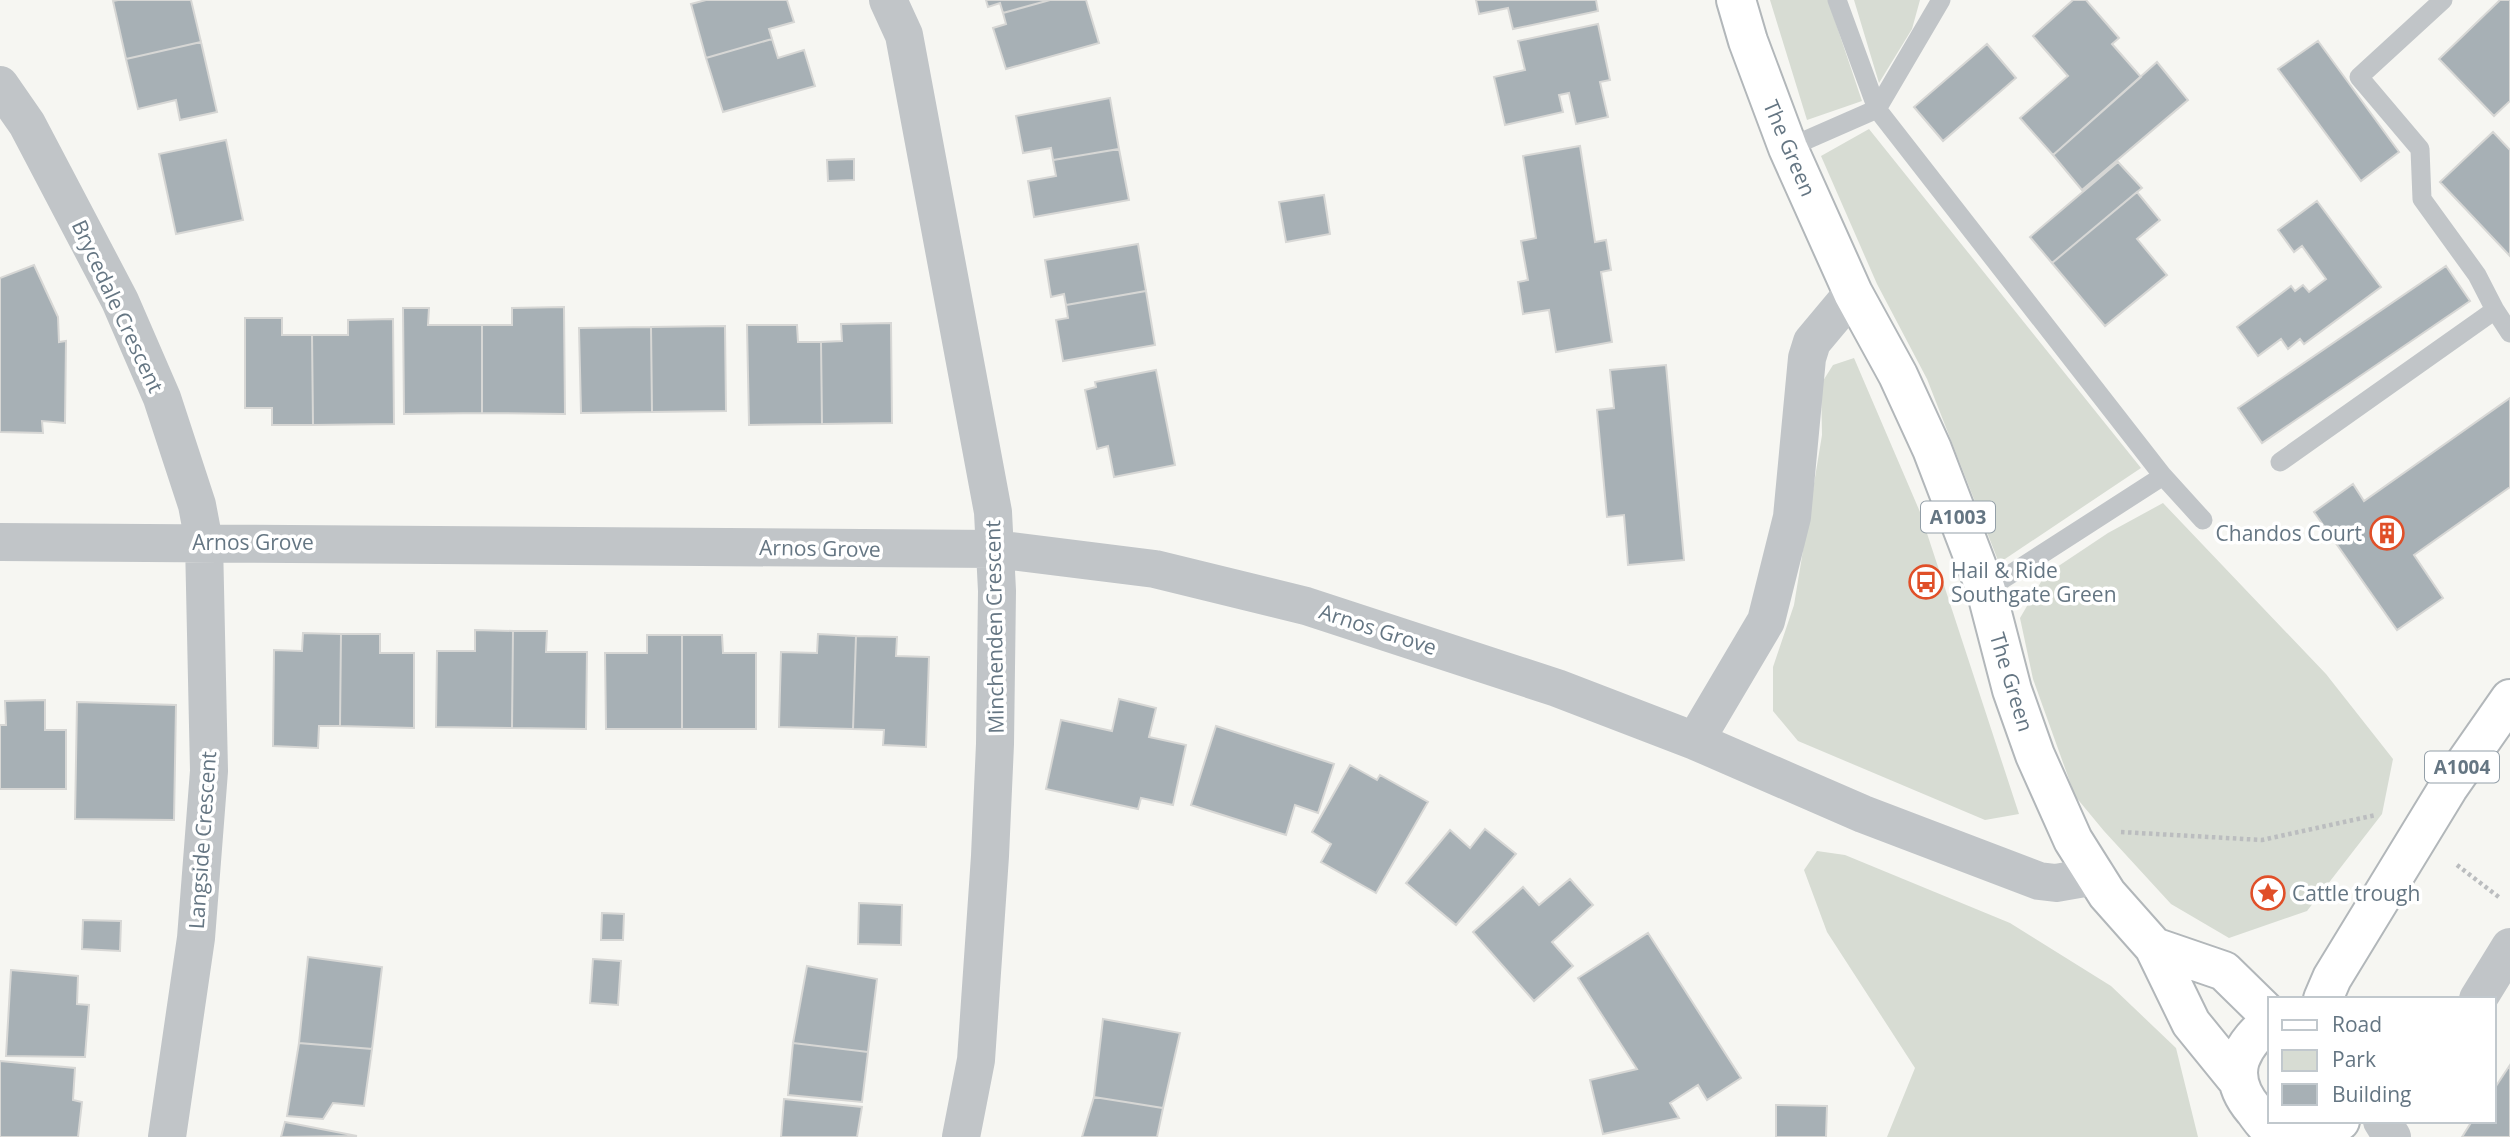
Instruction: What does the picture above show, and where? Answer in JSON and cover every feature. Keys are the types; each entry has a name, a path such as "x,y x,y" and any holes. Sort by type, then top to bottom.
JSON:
{"main road":[{"name":"The Green","path":"1736,0 1748,41 1788,148 1853,293 1898,375 1921,424 1986,590 2012,690 2035,755 2073,840 2107,894 2154,947 2224,971 2268,1017"},
{"name":"A1004","path":"2324,997 2332,978 2448,788 2510,699"},
{"path":"2154,947 2191,1023 2269,1127 2295,1136 2324,1132"},
{"path":"2238,1137 2240,1061 2252,1038 2268,1021"}],"street":[{"name":"Minchenden Crescent","path":"888,0 904,35 993,512 995,744 990,856 976,1060 961,1137"},
{"name":"Brycedale Crescent","path":"0,85 27,124 120,301 162,398 197,505 204,542"},
{"path":"1853,293 1812,342 1807,358 1793,517 1766,621 1695,741 1863,814 2039,881 2056,883 2096,876"},
{"name":"Arnos Grove","path":"0,542 995,550 1155,569 1306,606 1558,688 1695,741"},
{"name":"Langside Crescent","path":"167,1137 196,938 209,771 204,542"},
{"path":"2479,997 2510,947"}],"lane":[{"path":"1838,0 1877,109 2163,476 2203,520"},
{"path":"1788,148 1877,109 1941,0"},
{"path":"2443,0 2359,77 2420,149 2422,198 2477,275 2510,332"},
{"path":"2280,462 2495,310"},
{"path":"1986,590 2163,476"}],"path":[{"path":"2073,840 2104,831 2262,841 2382,814"},
{"path":"2458,865 2500,898"}],"green space":[{"path":"1770,0 1828,0 1862,101 1807,120"},
{"path":"1854,0 1920,0 1912,29 1879,83"},
{"path":"1869,129 2141,468 1999,563 1927,379 1877,284 1821,156"},
{"path":"1854,358 1920,512 2019,814 1985,820 1798,741 1773,711 1773,667 1794,605 1822,435 1821,384 1833,365"},
{"path":"2163,503 2326,674 2393,759 2382,814 2307,911 2229,938 2171,904 2075,796 2033,679 2020,618 2045,575 2108,533"},
{"path":"1817,851 1845,855 2010,923 2111,986 2176,1048 2198,1137 1887,1137 1915,1068 1827,932 1804,870"}],"building":[{"path":"191,0 201,42 126,59 113,1"},
{"path":"706,0 787,0 794,22 769,29 772,39 706,58 691,4"},
{"path":"986,0 1050,0 1003,13 1000,3 988,7"},
{"path":"1050,0 1086,0 1099,43 1006,69 993,28 1006,24 1003,13"},
{"path":"1476,0 1596,0 1598,11 1513,29 1508,8 1479,14"},
{"path":"2073,0 2086,0 2119,38 2112,44 2141,77 2053,155 2020,118 2068,76 2033,36"},
{"path":"2500,0 2510,0 2510,101 2494,116 2439,59"},
{"path":"1598,24 1610,80 1600,82 1608,117 1576,124 1569,93 1559,95 1563,112 1505,125 1494,77 1525,70 1518,41"},
{"path":"772,39 778,58 804,50 815,86 723,112 706,58"},
{"path":"2318,41 2399,152 2361,181 2278,69"},
{"path":"201,42 217,112 180,120 176,100 138,109 126,59"},
{"path":"1987,44 2016,78 1943,141 1914,107"},
{"path":"2157,62 2188,100 2082,190 2053,155"},
{"path":"1110,98 1119,149 1053,160 1051,148 1023,153 1016,116"},
{"path":"2493,132 2510,150 2510,256 2440,182"},
{"path":"226,140 243,220 176,234 159,154"},
{"path":"1580,146 1595,242 1606,240 1611,270 1601,272 1612,342 1556,352 1549,310 1523,314 1518,282 1528,280 1521,241 1536,238 1523,156"},
{"path":"1119,149 1129,200 1034,217 1028,181 1056,176 1053,160"},
{"path":"854,159 854,180 828,181 827,160"},
{"path":"2118,162 2142,188 2052,263 2030,237"},
{"path":"2137,192 2160,220 2137,239 2167,275 2105,326 2052,263"},
{"path":"1324,195 1330,234 1286,242 1279,202"},
{"path":"2317,201 2381,287 2304,344 2300,339 2288,349 2281,339 2258,356 2237,327 2291,286 2295,291 2303,285 2309,292 2326,279 2302,246 2294,252 2278,230"},
{"path":"1138,244 1146,291 1066,305 1064,294 1051,297 1045,260"},
{"path":"34,265 58,317 59,342 66,341 65,423 42,421 43,433 0,432 0,278"},
{"path":"2446,266 2470,301 2262,443 2238,408"},
{"path":"1146,291 1155,345 1063,361 1056,320 1068,318 1066,305"},
{"path":"564,307 565,414 482,413 482,325 512,325 512,308"},
{"path":"403,308 429,308 428,325 482,325 482,413 404,414"},
{"path":"245,318 282,318 282,335 312,335 313,425 272,425 272,408 245,408"},
{"path":"393,319 394,424 313,425 312,335 348,335 348,320"},
{"path":"891,323 892,423 822,424 821,342 842,341 841,324"},
{"path":"747,325 797,325 798,342 821,342 822,424 749,425"},
{"path":"725,326 726,411 652,412 651,327"},
{"path":"651,327 652,412 581,413 579,328"},
{"path":"1666,365 1684,560 1628,565 1624,515 1607,517 1597,410 1614,408 1610,370"},
{"path":"1156,370 1175,465 1114,477 1108,446 1097,449 1085,390 1096,387 1095,382"},
{"name":"Chandos Court","path":"2510,398 2510,487 2414,555 2443,598 2397,630 2314,512 2353,484 2364,501"},
{"path":"475,630 513,631 512,728 436,727 437,651 475,651"},
{"path":"513,631 547,631 546,652 587,652 586,729 512,728"},
{"path":"303,633 341,634 340,726 319,726 318,748 273,746 274,650 302,651"},
{"path":"341,634 380,634 380,653 414,653 414,728 340,726"},
{"path":"818,634 856,636 853,729 779,727 781,652 817,653"},
{"path":"647,635 682,635 682,729 606,729 605,653 647,653"},
{"path":"682,635 722,635 723,653 756,653 756,729 682,729"},
{"path":"856,636 897,637 896,656 929,657 926,747 883,745 884,730 853,729"},
{"path":"1119,699 1156,708 1149,737 1186,745 1173,805 1141,798 1138,809 1046,789 1061,720 1112,731"},
{"path":"45,700 45,730 66,730 66,789 0,789 0,725 6,725 5,701"},
{"path":"77,702 176,705 174,820 75,819"},
{"path":"1216,726 1334,764 1318,813 1295,805 1286,835 1191,805"},
{"path":"1350,765 1377,780 1380,775 1428,802 1376,893 1321,862 1331,844 1312,832"},
{"path":"1485,829 1516,854 1456,925 1406,883 1450,830 1470,848"},
{"path":"1570,879 1593,905 1552,942 1573,966 1534,1001 1473,932 1523,887 1539,905"},
{"path":"859,903 902,905 901,945 858,944"},
{"path":"602,913 624,914 623,940 601,940"},
{"path":"83,920 121,921 120,951 82,949"},
{"path":"1648,933 1741,1078 1707,1100 1698,1085 1670,1103 1679,1118 1603,1134 1590,1080 1637,1069 1578,978"},
{"path":"308,957 382,967 372,1049 299,1043"},
{"path":"593,959 621,961 618,1005 590,1003"},
{"path":"807,966 877,979 868,1052 793,1043"},
{"path":"11,970 78,976 77,1004 89,1005 85,1057 6,1056"},
{"path":"1103,1019 1180,1033 1163,1108 1094,1097"},
{"path":"299,1043 372,1049 364,1106 333,1103 323,1119 287,1116"},
{"path":"793,1043 868,1052 862,1102 788,1095"},
{"path":"0,1061 75,1068 73,1100 82,1102 78,1137 0,1137"},
{"path":"2510,1065 2510,1137 2462,1137 2471,1123 2496,1123 2496,1086"},
{"path":"1094,1097 1163,1108 1157,1137 1082,1137"},
{"path":"784,1099 862,1107 857,1137 781,1137"},
{"path":"1776,1105 1827,1106 1826,1137 1776,1137"},
{"path":"285,1122 357,1136 281,1137"}],"place":[{"name":"Chandos Court","path":"2387,533"},
{"name":"Hail & Ride Southgate Green","path":"1926,582"},
{"name":"Cattle trough","path":"2268,893"}]}
